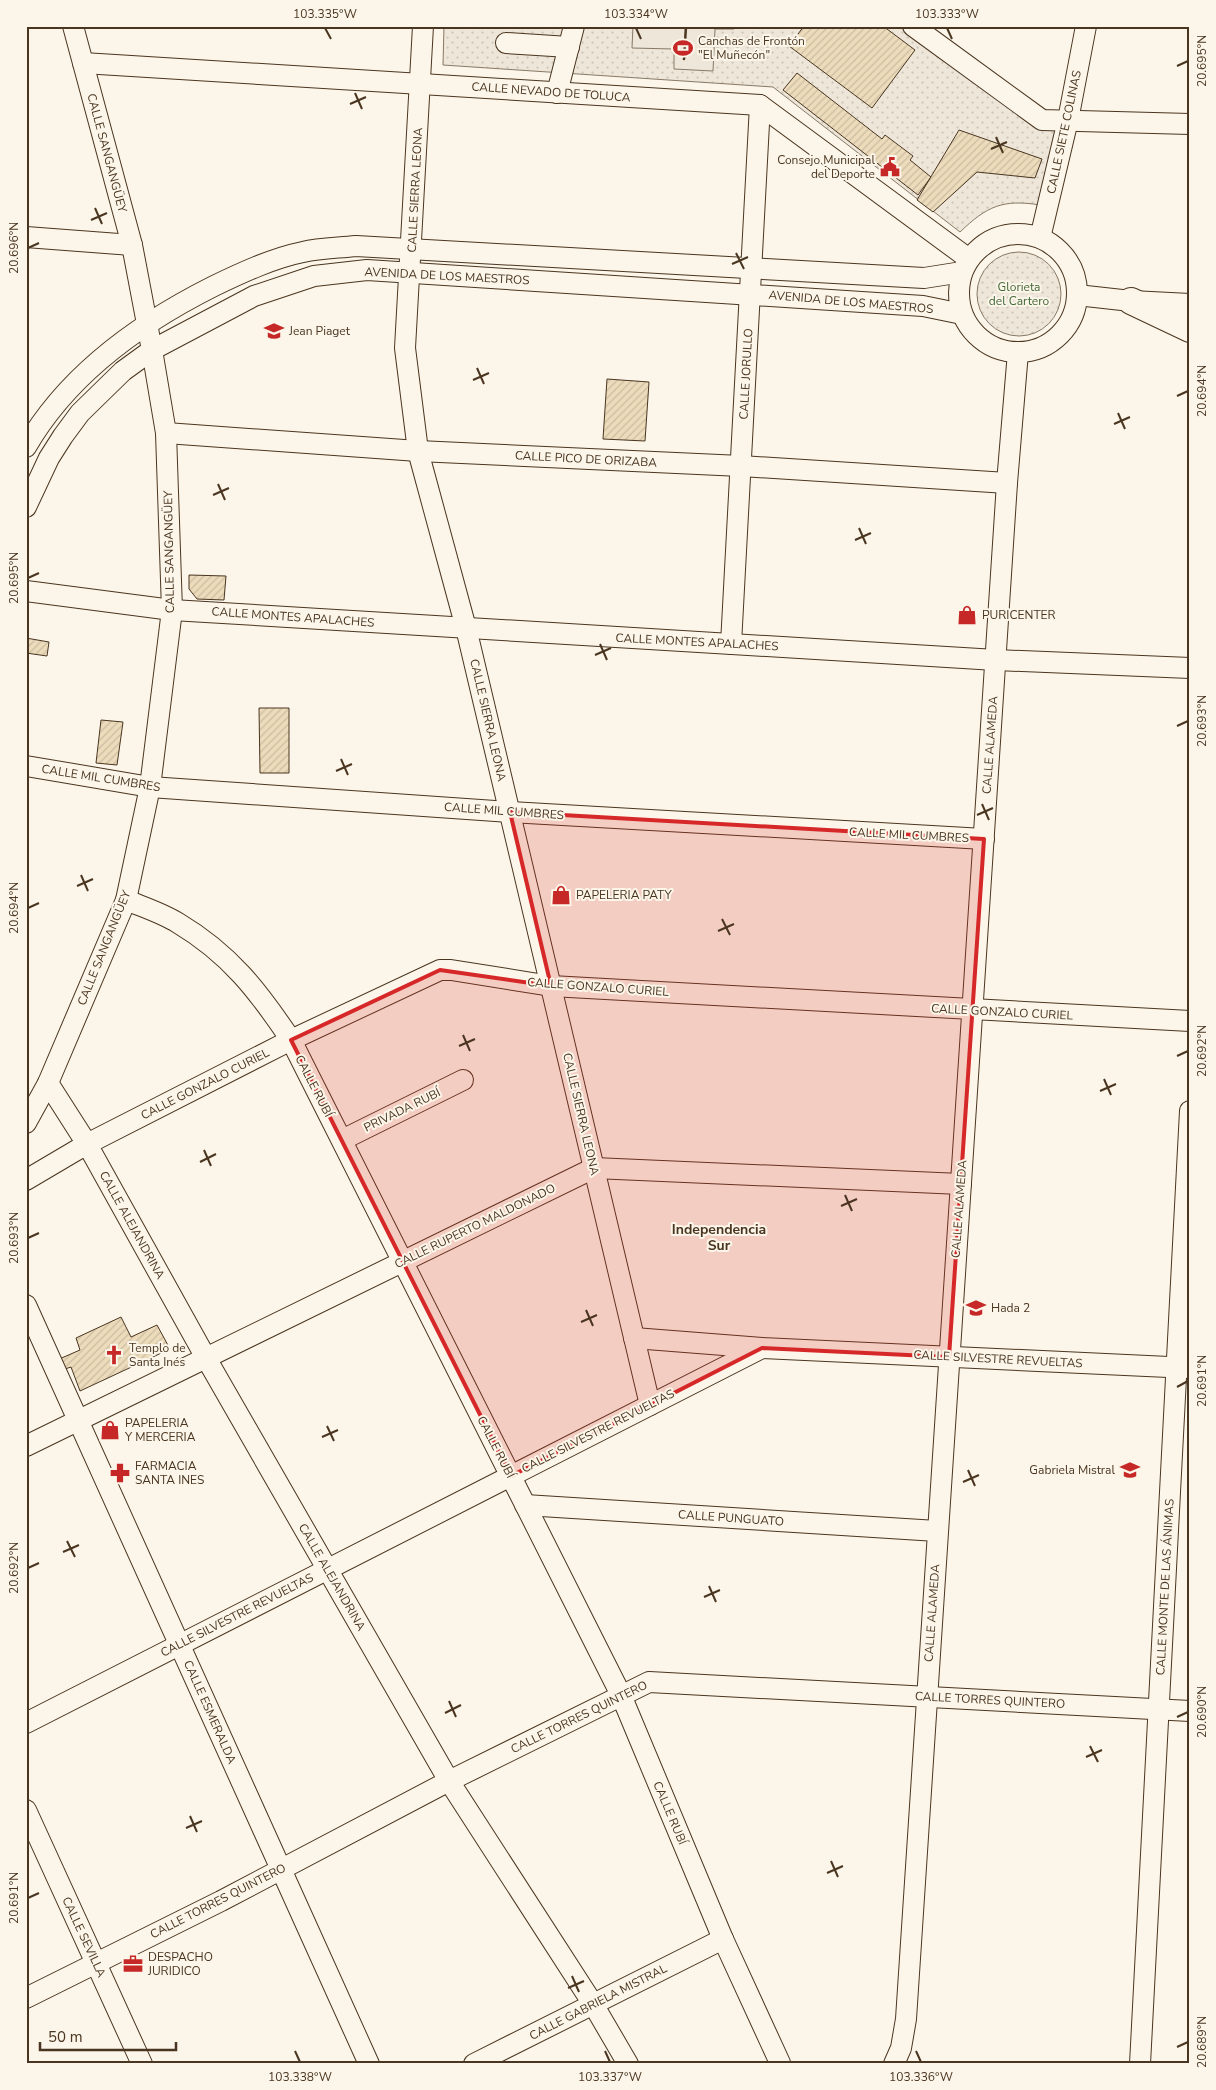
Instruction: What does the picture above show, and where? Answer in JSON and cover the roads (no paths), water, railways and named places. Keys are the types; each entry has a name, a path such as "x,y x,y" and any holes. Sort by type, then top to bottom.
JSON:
{"main road":[{"path":"1131,301 1190,329"}],"street":[{"name":"CALLE SANGANGÜEY","path":"26,1124 48,1083 126,900 150,787 172,610 166,433 152,350 132,245 73,26"},
{"name":"CALLE SIERRA LEONA","path":"423,26 405,348 418,451 466,628 650,1405"},
{"path":"557,92 574,26"},
{"path":"913,26 1042,120 1190,124"},
{"name":"CALLE SIETE COLINAS","path":"1040,238 1068,120 1086,26"},
{"path":"506,43 569,46"},
{"name":"CALLE NEVADO DE TOLUCA","path":"83,63 760,105"},
{"path":"760,105 966,266"},
{"name":"CALLE JORULLO","path":"731,644 760,105"},
{"path":"1009,234 1025,234 1040,238 1056,247 1068,261 1075,277 1077,295 1074,313 1065,329 1052,341 1036,350 1018,352 1000,350 984,342 971,330 962,314 958,293 966,266 980,247 994,239 1009,234"},
{"path":"26,237 132,245"},
{"name":"AVENIDA DE LOS MAESTROS","path":"29,437 69,390 110,351 147,324 179,304 243,272 302,252 356,246 924,278 966,266"},
{"name":"AVENIDA DE LOS MAESTROS","path":"26,507 49,458 63,436 80,414 122,371 152,350 254,296 314,276 368,270 410,272 923,306 962,314"},
{"path":"1077,295 1131,301 1190,304"},
{"name":"CALLE ALAMEDA","path":"894,2064 901,2048 906,2019 1007,482 1018,352"},
{"name":"CALLE PICO DE ORIZABA","path":"166,433 418,451 740,466 1007,482"},
{"path":"29,437 63,436"},
{"name":"CALLE MONTES APALACHES","path":"26,591 172,610 996,660 1190,668"},
{"name":"CALLE MIL CUMBRES","path":"26,766 150,787 510,812 984,839"},
{"name":"CALLE RUBÍ","path":"126,900 178,922 225,956 260,994 291,1040 621,1695 723,1939 780,2063"},
{"name":"CALLE GONZALO CURIEL","path":"26,1180 87,1144 291,1040 440,970 451,970 551,986 1190,1021"},
{"name":"PRIVADA RUBÍ","path":"342,1140 463,1080"},
{"name":"CALLE ALEJANDRINA","path":"48,1083 87,1144 206,1358 448,1781 593,2004 628,2064"},
{"name":"CALLE MONTE DE LAS ÁNIMAS","path":"1140,2064 1158,1709 1183,1368 1190,1110"},
{"name":"CALLE RUPERTO MALDONADO","path":"26,1446 594,1168 961,1184"},
{"name":"CALLE ESMERALDA","path":"26,1305 369,2064"},
{"path":"634,1338 762,1348"},
{"name":"CALLE SILVESTRE REVUELTAS","path":"26,1723 762,1348 1183,1368"},
{"name":"CALLE PUNGUATO","path":"525,1505 937,1531"},
{"name":"CALLE TORRES QUINTERO","path":"26,1998 221,1900 448,1781 649,1682 1190,1711"},
{"name":"CALLE SEVILLA","path":"26,1810 142,2064"},
{"name":"CALLE GABRIELA MISTRAL","path":"474,2064 723,1939"}],"place":[{"name":"Canchas de Frontón \"El Muñecón\"","path":"683,48"},
{"name":"Consejo Municipal del Deporte","path":"890,167"},
{"name":"Jean Piaget","path":"274,331"},
{"name":"PURICENTER","path":"967,615"},
{"name":"PAPELERIA PATY","path":"561,895"},
{"name":"Hada 2","path":"976,1308"},
{"name":"Templo de Santa Inés","path":"114,1355"},
{"name":"PAPELERIA Y MERCERIA","path":"110,1430"},
{"name":"Gabriela Mistral","path":"1130,1470"},
{"name":"FARMACIA SANTA INES","path":"120,1473"},
{"name":"DESPACHO JURIDICO","path":"133,1964"}],"district":[{"name":"Independencia Sur","path":"719,1238"}],"park label":[{"name":"Glorieta del Cartero","path":"1019,294"}]}
